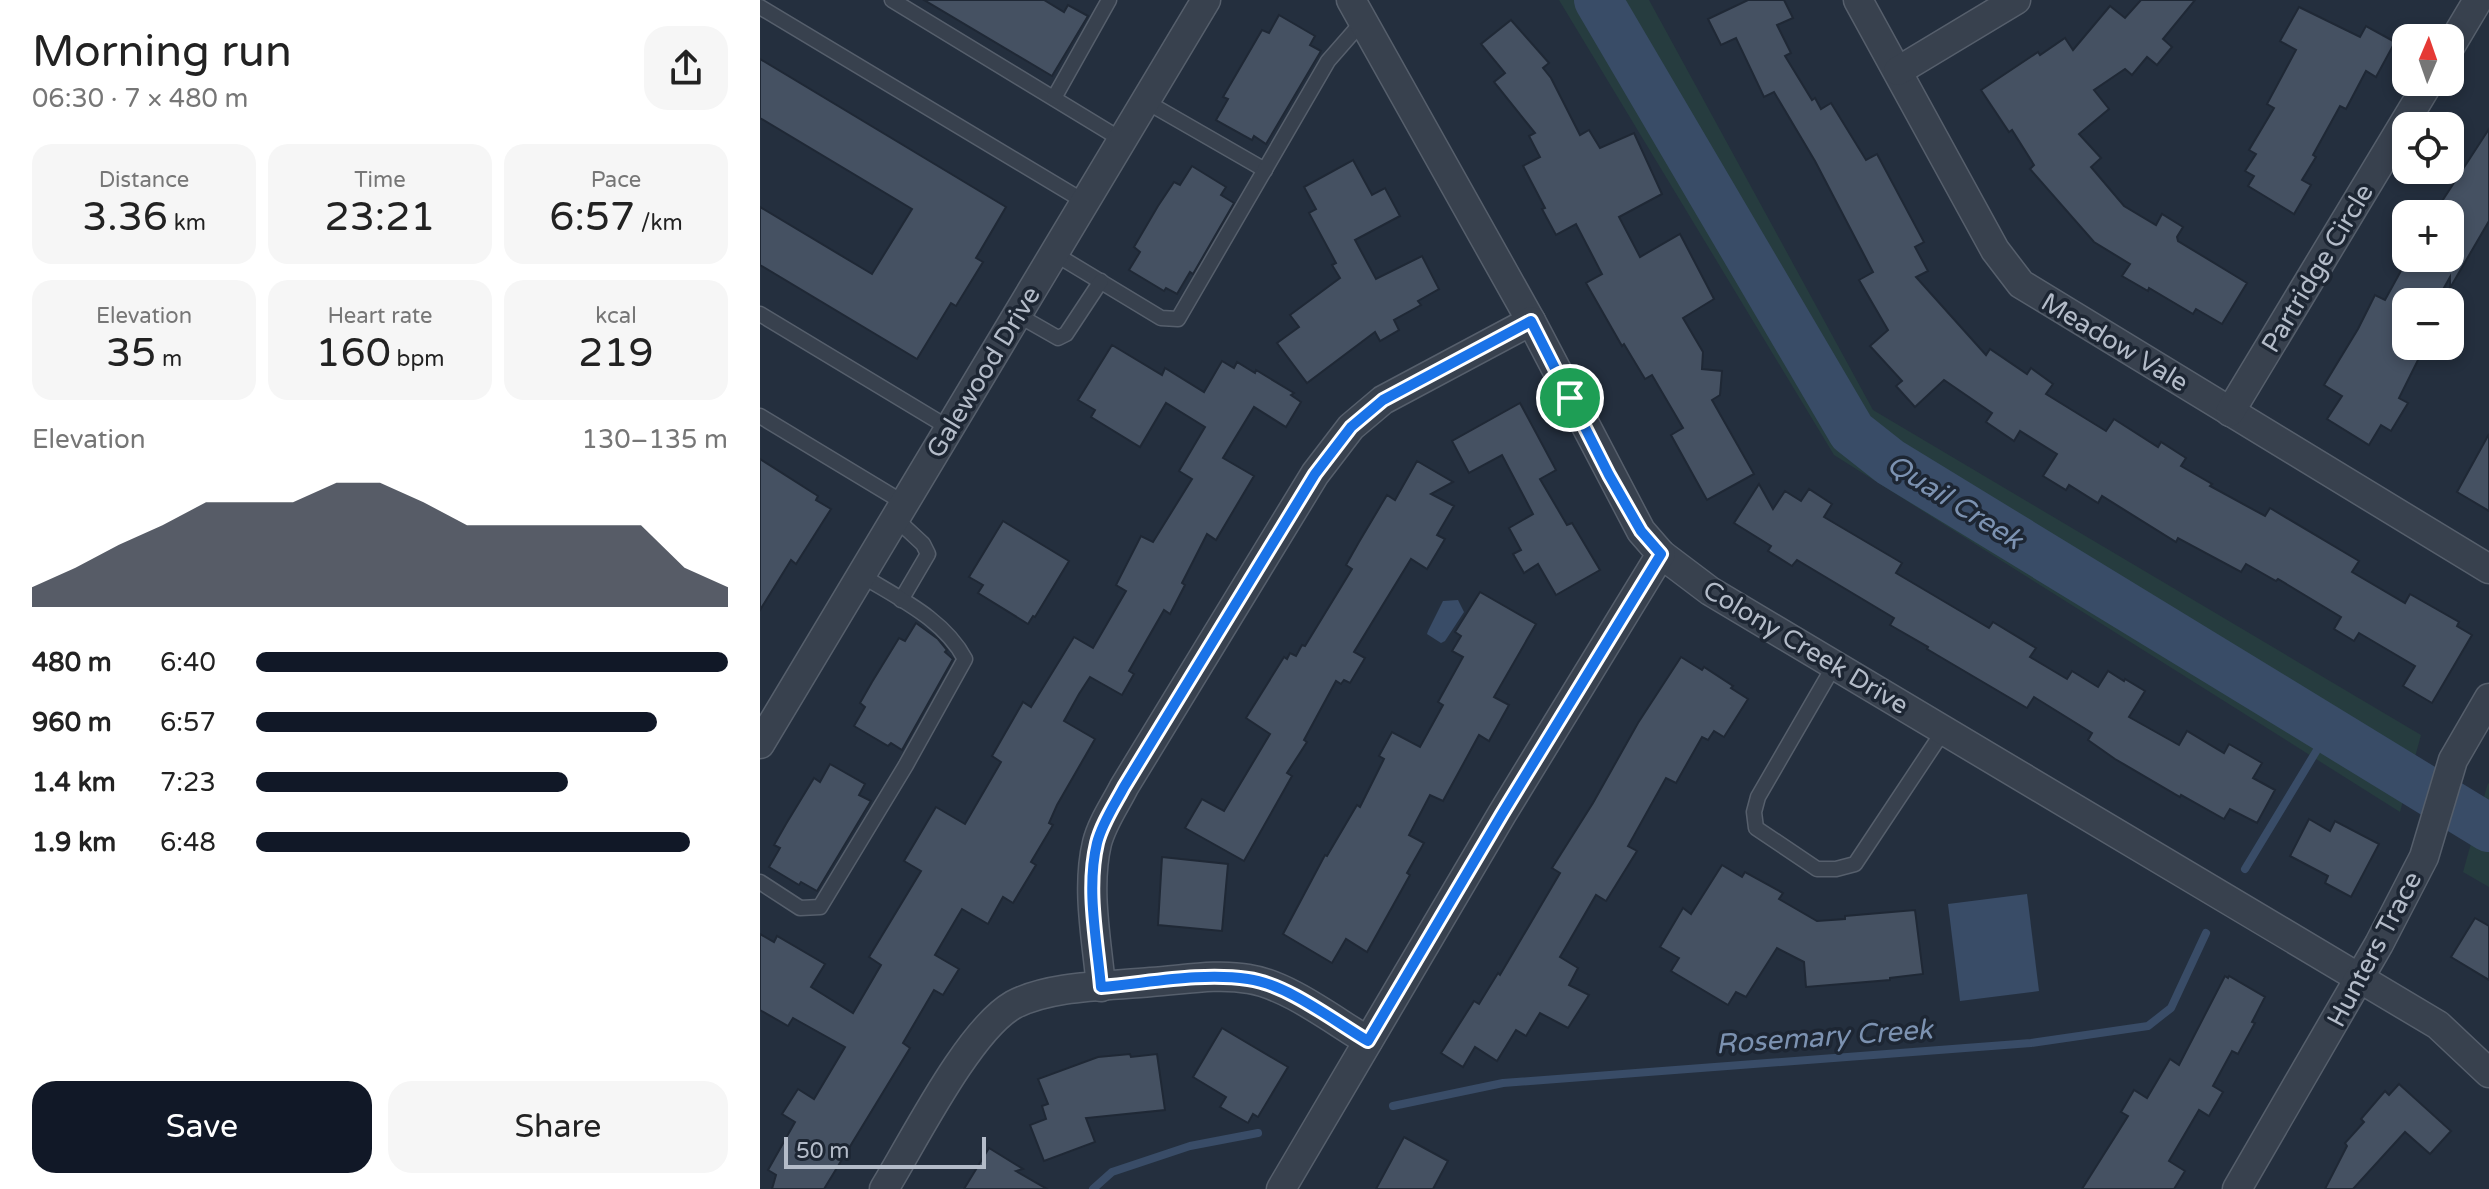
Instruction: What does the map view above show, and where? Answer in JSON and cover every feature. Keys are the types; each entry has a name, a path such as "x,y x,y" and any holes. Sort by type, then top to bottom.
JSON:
{"street":[{"name":"Galewood Drive","path":"760,744 1206,0"},
{"name":"Meadow Vale","path":"1858,0 1995,250 2021,284 2489,569"},
{"path":"1898,71 2016,0"},
{"path":"2464,24 2478,0"},
{"name":"Colony Creek Drive","path":"1357,11 1531,321 1609,475 1641,531 1661,554 1710,591 2438,1025 2489,1073"},
{"name":"Partridge Circle","path":"2230,412 2421,96"},
{"path":"1101,987 1093,887 1097,843 1104,825 1124,787 1315,474 1351,427 1383,400 1531,321"},
{"path":"1281,1189 1502,814 1661,554"},
{"name":"Hunters Trace","path":"2237,1189 2361,978 2424,857 2453,760 2489,698"},
{"path":"884,1189 964,1056 983,1031 1013,1005 1046,993 1215,977 1250,979 1281,990 1368,1041"}],"lane":[{"path":"892,0 1122,140"},
{"path":"1054,98 1109,0"},
{"path":"760,7 1085,202"},
{"path":"1055,254 1161,318 1178,319 1357,11"},
{"path":"1145,101 1265,170"},
{"path":"1018,315 1058,338 1066,334 1101,281"},
{"path":"760,314 949,428"},
{"path":"760,416 900,510 928,554 901,600"},
{"path":"760,882 800,908 820,907 849,863 965,659 955,641 929,617 861,575"},
{"path":"1835,664 1758,797 1754,812 1756,828 1817,869 1836,869 1855,864 1944,730"}],"green space":[{"path":"1559,0 1649,0 1873,410 2421,735 2400,812 1834,455"},
{"path":"2489,784 2489,887 2463,872"}],"water":[{"path":"1458,600 1464,612 1441,643 1427,634 1428,631 1443,601"},
{"path":"2027,894 2039,991 1960,1001 1948,904"}],"building":[{"path":"924,0 1044,0 1064,12 1068,5 1088,16 1052,76"},
{"path":"1748,0 1784,0 1793,18 1777,25 1791,53 1785,56 1812,100 1815,98 1821,109 1831,103 1866,160 1877,154 1924,242 1915,247 1928,271 1916,277 1986,355 1990,349 2027,374 2031,368 2053,384 2046,394 2106,431 2114,419 2158,447 2161,442 2186,458 2181,466 2212,484 2210,486 2265,516 2270,508 2359,561 2352,572 2405,603 2410,594 2459,622 2457,626 2472,635 2432,703 2403,686 2415,666 2359,633 2354,641 2334,629 2341,617 2278,579 2276,581 2246,564 2241,572 2178,538 2176,542 2102,496 2098,503 2069,485 2066,490 2043,476 2057,454 2020,431 2014,441 1986,422 1992,413 1944,380 1915,407 1896,386 1902,381 1870,346 1888,330 1859,280 1873,272 1815,161 1774,92 1764,97 1736,38 1721,45 1708,19"},
{"path":"2141,0 2195,0 2163,39 2172,47 2157,65 2147,57 2132,75 2125,69 2094,90 2109,109 2079,134 2101,158 2091,167 2124,206 2156,225 2162,214 2183,227 2178,241 2247,283 2222,324 2196,309 2193,314 2122,276 2130,264 2094,242 2030,169 2034,165 1981,90 2065,38 2073,50 2110,6 2125,18"},
{"path":"2299,7 2360,37 2366,26 2392,40 2392,48 2376,77 2366,71 2346,109 2340,106 2302,180 2311,185 2294,214 2248,186 2254,176 2245,171 2256,154 2249,150 2274,108 2267,104 2296,50 2280,41"},
{"path":"1279,15 1315,36 1310,45 1321,51 1266,144 1254,136 1252,140 1216,120 1228,99 1223,97 1262,30 1269,33"},
{"path":"1511,20 1549,63 1543,68 1580,135 1589,130 1600,148 1634,133 1662,194 1619,217 1640,257 1680,234 1714,299 1683,318 1703,352 1702,369 1722,371 1720,395 1712,400 1754,474 1707,500 1671,435 1683,428 1652,375 1645,379 1624,344 1622,346 1586,283 1602,274 1576,224 1556,235 1523,166 1540,157 1529,136 1535,133 1494,82 1505,73 1481,44"},
{"path":"760,59 1006,207 976,258 983,262 956,306 951,303 917,359 760,265 760,207 872,274 912,209 760,118"},
{"path":"2489,129 2489,221 2464,264 2464,200 2443,200 2453,184 2464,184 2464,167"},
{"path":"1353,160 1372,195 1385,188 1400,216 1355,240 1376,279 1422,256 1439,289 1418,301 1421,305 1394,320 1399,330 1380,341 1375,332 1307,383 1277,343 1299,327 1290,315 1340,278 1332,265 1336,263 1309,213 1316,209 1304,187"},
{"path":"1192,166 1226,187 1221,195 1234,203 1193,274 1190,272 1177,294 1166,288 1164,291 1129,270 1140,252 1134,247 1158,206 1174,182 1180,185"},
{"path":"2400,272 2459,272 2450,288 2450,277 2444,288 2392,288 2392,360 2418,360 2399,398 2408,403 2391,431 2381,425 2369,445 2327,419 2342,396 2324,385 2375,295 2385,300"},
{"path":"1112,345 1162,375 1165,368 1204,392 1222,361 1234,368 1237,362 1294,393 1291,395 1301,402 1286,427 1254,407 1223,458 1254,476 1216,540 1207,534 1170,614 1164,610 1129,671 1134,674 1122,695 1090,677 1079,694 1064,721 1095,739 1057,805 1049,823 1053,825 1031,862 1036,865 1013,903 1003,897 988,924 962,909 935,955 959,969 943,995 934,990 903,1043 910,1048 824,1189 772,1189 776,1175 768,1170 795,1122 782,1114 798,1089 814,1099 845,1047 793,1018 788,1026 760,1010 760,934 774,942 777,936 825,964 811,987 853,1013 881,965 869,957 921,871 904,861 936,807 965,824 1001,762 992,756 1023,702 1031,707 1074,637 1093,648 1126,591 1116,585 1141,536 1153,542 1192,479 1179,471 1205,427 1166,403 1140,447 1091,417 1095,410 1078,400"},
{"path":"1520,403 1556,470 1540,479 1567,525 1572,523 1600,570 1556,595 1538,564 1524,573 1513,554 1521,550 1509,528 1533,514 1502,455 1469,473 1452,441"},
{"path":"2489,434 2489,511 2457,492"},
{"path":"760,459 818,496 816,500 831,509 796,564 791,560 760,610"},
{"path":"1417,461 1453,482 1431,494 1454,506 1437,535 1445,539 1427,569 1411,559 1354,652 1365,658 1350,683 1336,681 1304,740 1307,742 1287,773 1292,776 1244,861 1185,828 1202,799 1224,811 1270,734 1246,718 1284,657 1287,659 1290,653 1296,656 1302,645 1305,646 1352,569 1346,565 1387,495 1395,500"},
{"path":"1759,484 1773,509 1785,491 1801,501 1809,489 1832,504 1824,517 1902,563 1896,573 1989,628 1993,622 2036,648 2030,657 2067,679 2072,671 2098,687 2108,671 2145,691 2129,717 2179,745 2187,731 2224,753 2229,744 2262,763 2253,778 2275,790 2257,823 2230,809 2224,819 2180,797 2115,759 2088,740 2092,733 2034,697 2027,708 1890,625 1894,618 1797,560 1792,566 1768,551 1771,546 1734,523"},
{"path":"1003,521 1069,561 1028,624 978,593 983,585 969,577"},
{"path":"1480,592 1536,624 1494,697 1509,705 1489,741 1479,735 1443,801 1430,795 1409,835 1424,843 1407,873 1410,875 1367,952 1346,939 1332,963 1283,934 1325,855 1357,805 1360,807 1384,759 1379,756 1392,732 1420,747 1443,705 1438,702 1463,657 1452,651 1461,636 1455,632"},
{"path":"916,623 938,639 953,659 902,750 891,743 888,746 854,726 865,707 860,703 872,682 899,638 905,641"},
{"path":"1681,657 1702,670 1704,667 1748,699 1724,737 1714,731 1708,740 1702,737 1676,783 1666,778 1628,846 1637,851 1606,901 1596,895 1560,957 1578,968 1569,985 1589,995 1568,1028 1540,1013 1526,1036 1516,1030 1497,1061 1475,1047 1463,1067 1441,1053 1474,1001 1479,1004 1498,973 1500,975 1560,873 1552,868"},
{"path":"830,764 865,784 859,795 871,801 817,891 801,882 799,885 769,867 780,848 774,845 786,824 814,778 820,782"},
{"path":"2309,819 2330,831 2335,821 2379,844 2351,897 2325,883 2328,876 2290,856"},
{"path":"1162,857 1228,864 1222,931 1158,925"},
{"path":"1722,865 1742,877 1745,872 1783,893 1779,899 1817,921 1915,910 1923,974 1806,987 1804,962 1777,948 1746,997 1736,992 1728,1005 1671,971 1679,958 1660,947 1683,908 1691,914"},
{"path":"2475,918 2489,926 2489,980 2451,957"},
{"path":"2225,976 2265,997 2238,1054 2232,1051 2213,1086 2223,1092 2209,1116 2199,1110 2169,1161 2185,1171 2174,1189 2082,1189 2128,1116 2121,1112 2134,1090 2147,1098 2170,1059 2179,1065"},
{"path":"1222,1028 1288,1067 1258,1117 1253,1114 1248,1123 1220,1107 1226,1097 1193,1077"},
{"path":"1130,1054 1131,1057 1157,1054 1165,1110 1086,1118 1095,1142 1044,1161 1030,1125 1046,1119 1042,1106 1048,1104 1038,1079 1098,1057"},
{"path":"2399,1084 2451,1131 2430,1154 2405,1132 2353,1189 2325,1189 2347,1146 2345,1143 2364,1122 2361,1119 2385,1091 2389,1095"},
{"path":"1404,1137 1448,1161 1433,1189 1376,1189"},
{"path":"989,1148 1023,1169 1016,1171 1047,1189 964,1189"}],"waterway":[{"name":"Quail Creek","path":"1598,0 1852,432 1890,462 2489,828"},
{"path":"2245,869 2320,745 2339,736"},
{"name":"Rosemary Creek","path":"1393,1106 1503,1083 2031,1043 2148,1026 2171,1008 2206,933"},
{"name":"Rosemary Creek","path":"1093,1189 1112,1172 1190,1146 1258,1133"}],"route":[{"path":"1531,321 1570,398 1641,531 1661,554 1368,1041 1281,990 1250,979 1215,977 1101,987 1093,887 1097,843 1104,825 1124,787 1315,474 1339,440 1383,400 1531,321"}]}
